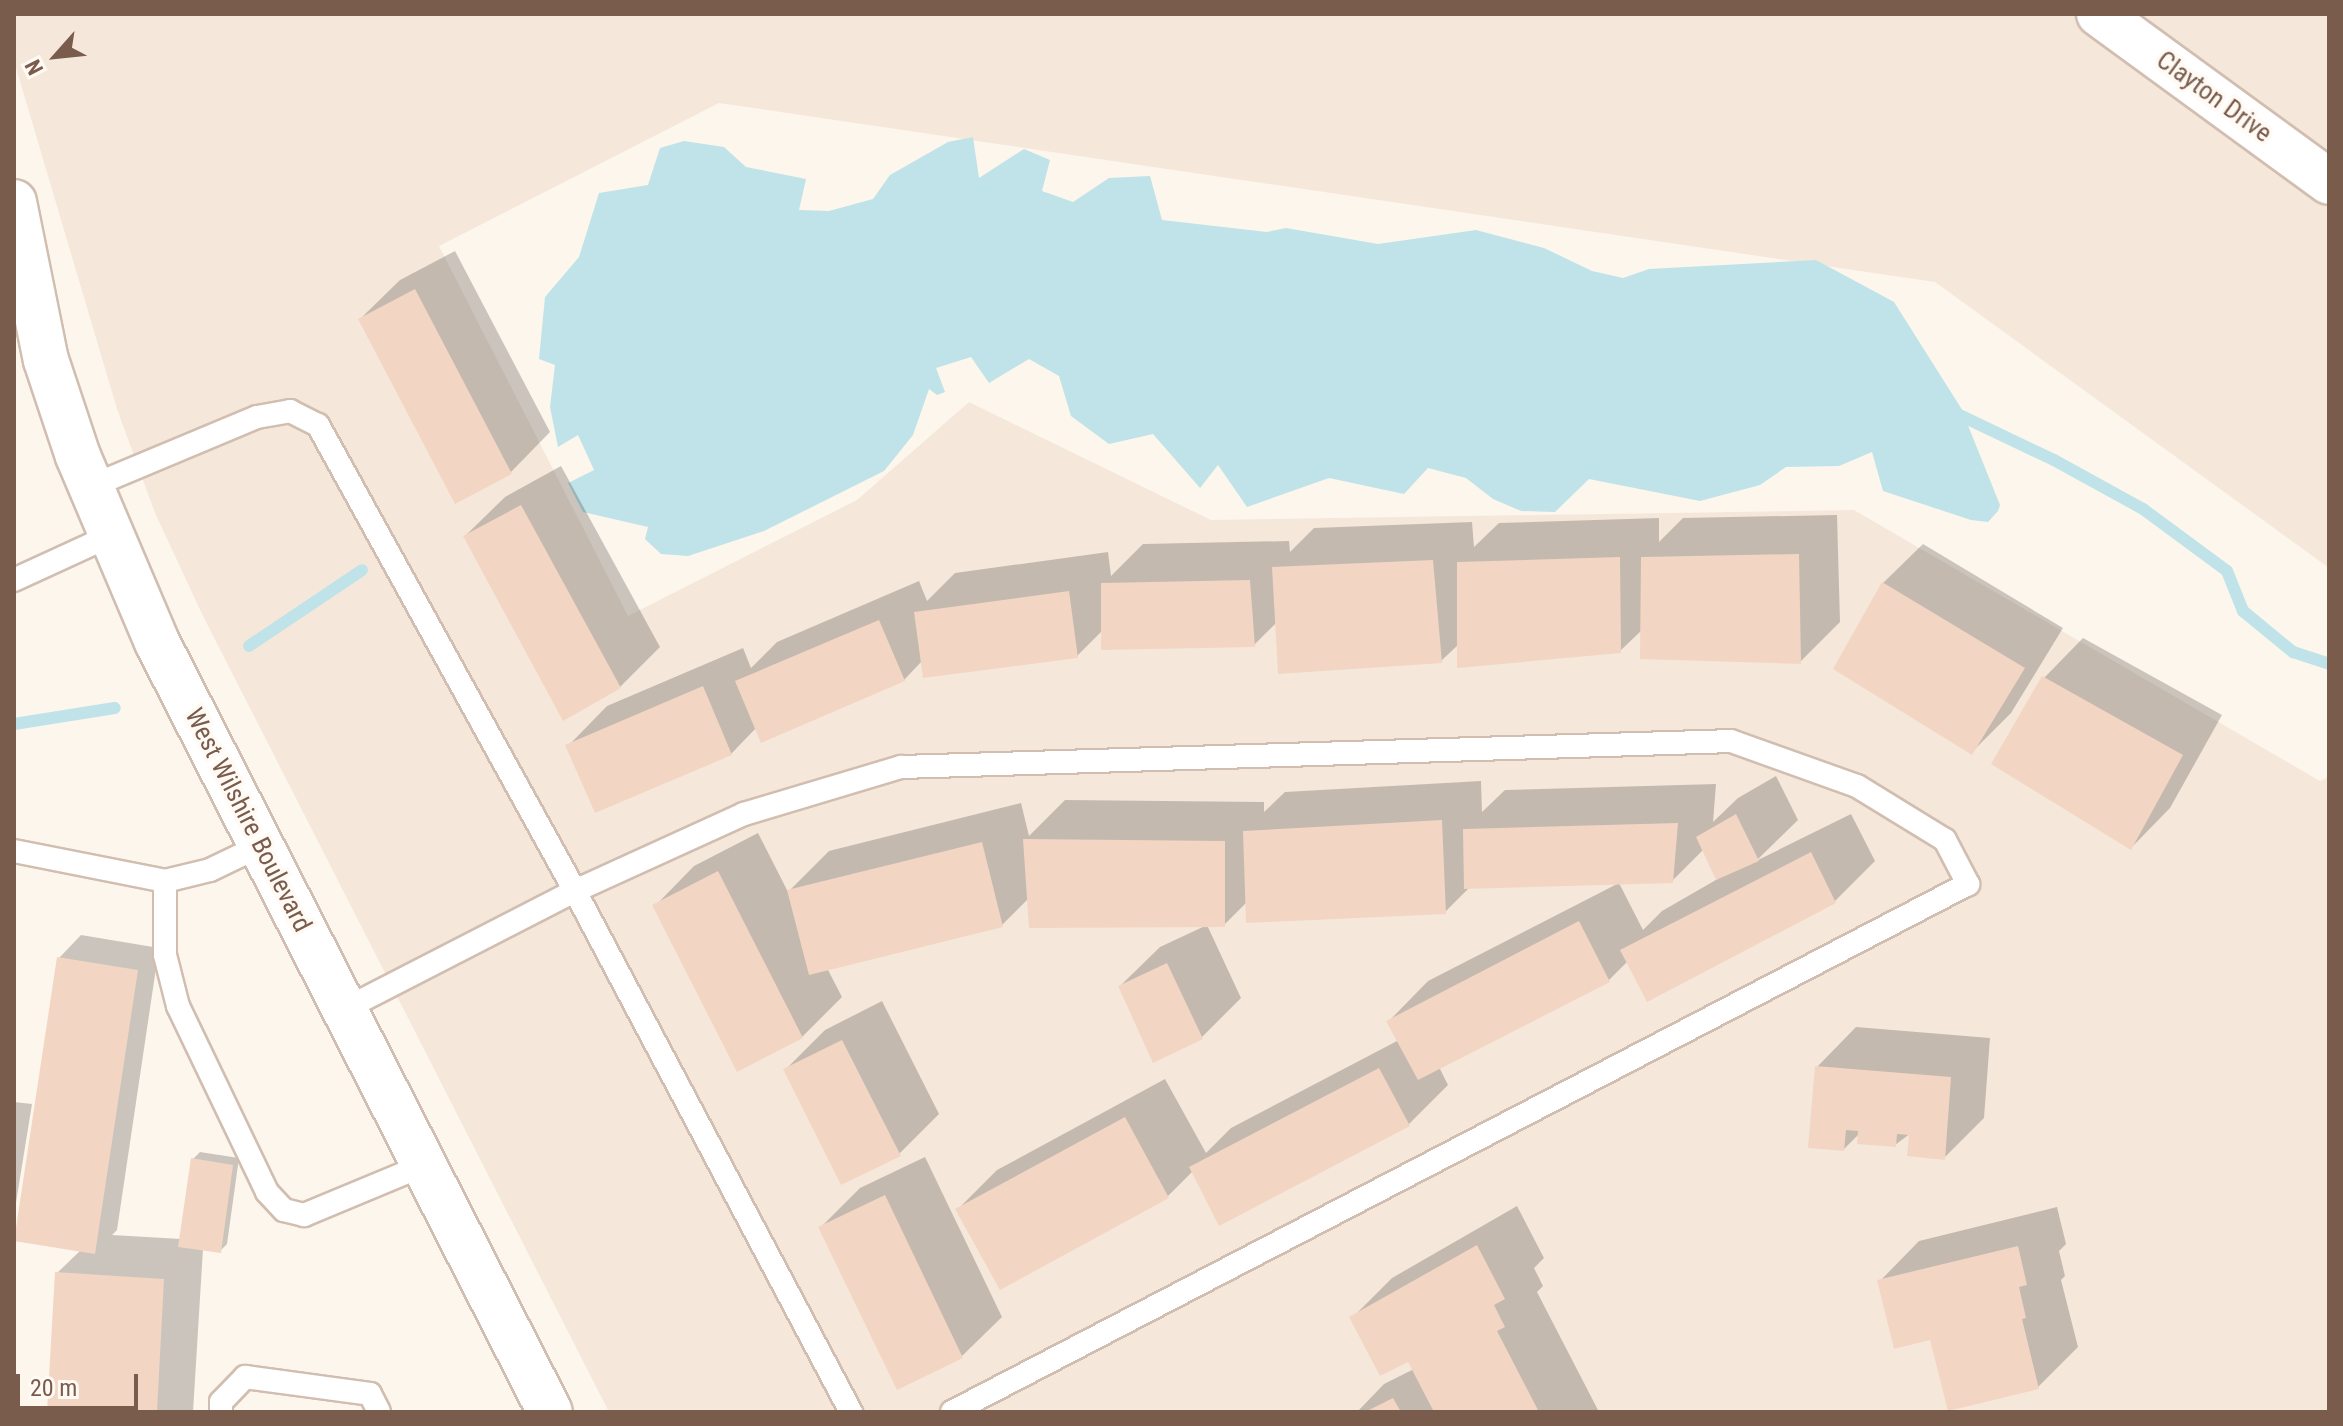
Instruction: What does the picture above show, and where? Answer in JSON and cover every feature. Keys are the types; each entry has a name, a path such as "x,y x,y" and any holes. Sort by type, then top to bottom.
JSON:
{"main road":[{"name":"Clayton Drive","path":"2099,14 2329,182"},
{"name":"West Wilshire Boulevard","path":"14,202 46,360 92,486 157,642 550,1412"}],"lane":[{"path":"92,486 257,417 290,411 318,425 575,891 851,1412"},
{"path":"14,580 112,535"},
{"path":"345,1009 575,891 744,814 901,767 1731,741 1857,786 1945,840 1968,884 952,1412"},
{"path":"14,851 165,881 210,870 262,845"},
{"path":"165,881 165,955 178,1006 267,1192 284,1210 304,1215 424,1165"},
{"path":"221,1412 221,1402 245,1377 370,1394 379,1412"}],"shaded area":[{"path":"14,14 2329,14 2329,568 1935,282 719,103 439,246 628,616 857,500 969,402 1211,520 1854,510 2320,781 2329,777 2329,1412 609,1412 202,614 155,513 117,409 14,61"}],"water":[{"path":"973,137 979,178 1024,149 1050,160 1042,191 1073,202 1109,178 1150,176 1162,220 1267,232 1286,228 1378,244 1476,230 1544,248 1592,271 1623,278 1649,269 1816,260 1894,302 1961,408 2000,505 1998,511 1988,522 1971,520 1883,491 1872,452 1839,466 1786,467 1760,485 1700,501 1589,479 1555,512 1521,511 1493,499 1466,478 1428,468 1404,494 1329,478 1247,507 1218,465 1200,488 1153,434 1109,444 1071,416 1059,376 1029,359 989,383 971,357 936,368 945,392 937,395 929,389 913,435 884,471 764,531 688,556 661,554 645,539 648,527 583,512 568,483 594,470 578,435 558,447 550,407 555,365 539,359 545,297 579,257 599,193 648,185 660,148 684,141 724,147 746,167 806,179 799,210 829,211 873,199 890,175 948,142"}],"building":[{"path":"415,289 512,474 455,504 358,319"},
{"path":"521,505 621,688 563,721 463,536"},
{"path":"1799,554 1801,664 1640,659 1641,557"},
{"path":"1620,557 1621,653 1457,668 1457,562"},
{"path":"1433,560 1442,663 1278,674 1272,567"},
{"path":"1250,580 1255,647 1101,650 1101,583"},
{"path":"1882,582 2025,668 1972,755 1833,669"},
{"path":"1069,591 1078,658 923,678 914,612"},
{"path":"879,620 905,681 761,743 735,681"},
{"path":"2042,676 2183,755 2131,850 1991,764"},
{"path":"703,686 732,755 595,813 565,745"},
{"path":"1736,814 1759,861 1716,880 1696,837"},
{"path":"1442,820 1446,914 1246,923 1243,831"},
{"path":"1678,823 1673,883 1464,889 1463,829"},
{"path":"1023,839 1225,841 1225,927 1029,928"},
{"path":"982,842 1003,927 809,975 787,890"},
{"path":"1811,852 1836,903 1647,1002 1620,950"},
{"path":"718,871 803,1038 737,1072 652,905"},
{"path":"1579,921 1610,982 1418,1080 1386,1021"},
{"path":"57,957 138,970 95,1254 14,1241"},
{"path":"1167,963 1203,1039 1153,1063 1118,986"},
{"path":"842,1040 901,1156 841,1185 783,1069"},
{"path":"1815,1066 1951,1077 1945,1160 1907,1156 1909,1135 1897,1134 1896,1147 1857,1144 1858,1131 1846,1130 1844,1151 1808,1148"},
{"path":"1379,1068 1410,1126 1219,1226 1189,1167"},
{"path":"1125,1117 1169,1198 1000,1290 955,1209"},
{"path":"191,1158 233,1165 221,1253 178,1247"},
{"path":"885,1195 963,1358 897,1390 818,1227"},
{"path":"1477,1245 1505,1299 1494,1305 1505,1327 1497,1331 1539,1412 1434,1412 1408,1362 1380,1376 1349,1317"},
{"path":"2018,1246 2027,1285 2019,1287 2026,1318 2022,1319 2039,1389 1948,1411 1930,1340 1894,1349 1877,1280"},
{"path":"55,1272 164,1279 157,1412 47,1412"},
{"path":"1393,1398 1401,1412 1365,1412"}],"waterway":[{"path":"1949,410 2054,460 2143,509 2227,571 2243,611 2293,652 2329,664"},
{"path":"249,646 362,570"},
{"path":"14,724 115,708"}]}
